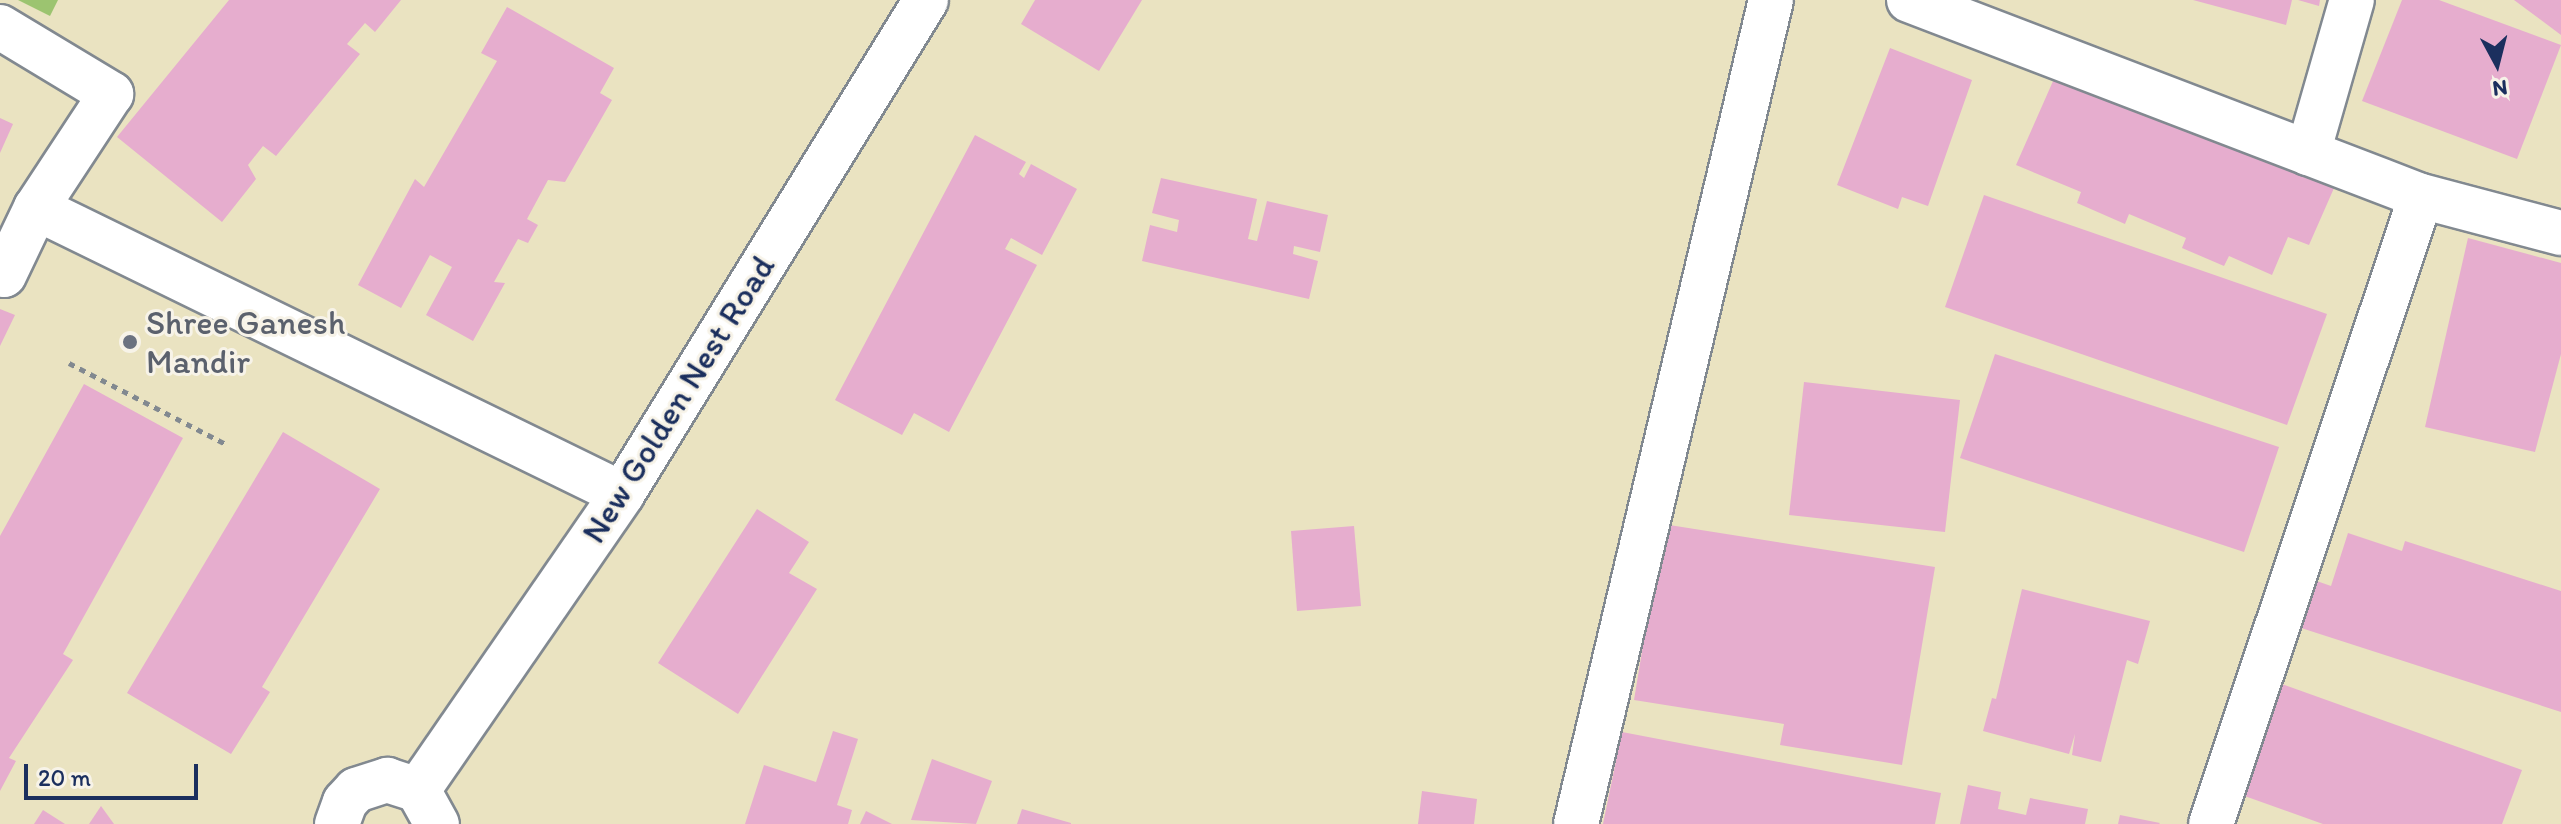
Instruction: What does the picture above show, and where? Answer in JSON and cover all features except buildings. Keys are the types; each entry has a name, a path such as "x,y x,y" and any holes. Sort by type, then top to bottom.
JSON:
{"street":[{"name":"New Golden Nest Road","path":"427,807 926,0"},
{"path":"1576,824 1771,0"},
{"path":"1909,0 2421,196 2561,233"},
{"path":"2308,153 2352,0"},
{"path":"0,27 111,94 36,208 4,275 0,273"},
{"path":"2211,824 2421,196"},
{"path":"36,208 622,494"},
{"path":"337,824 345,802 371,782 403,782 427,807"}],"path":[{"path":"69,363 226,444"}],"green space":[{"path":"18,0 58,0 50,16"}],"place":[{"name":"Shree Ganesh Mandir","path":"130,342"}]}
